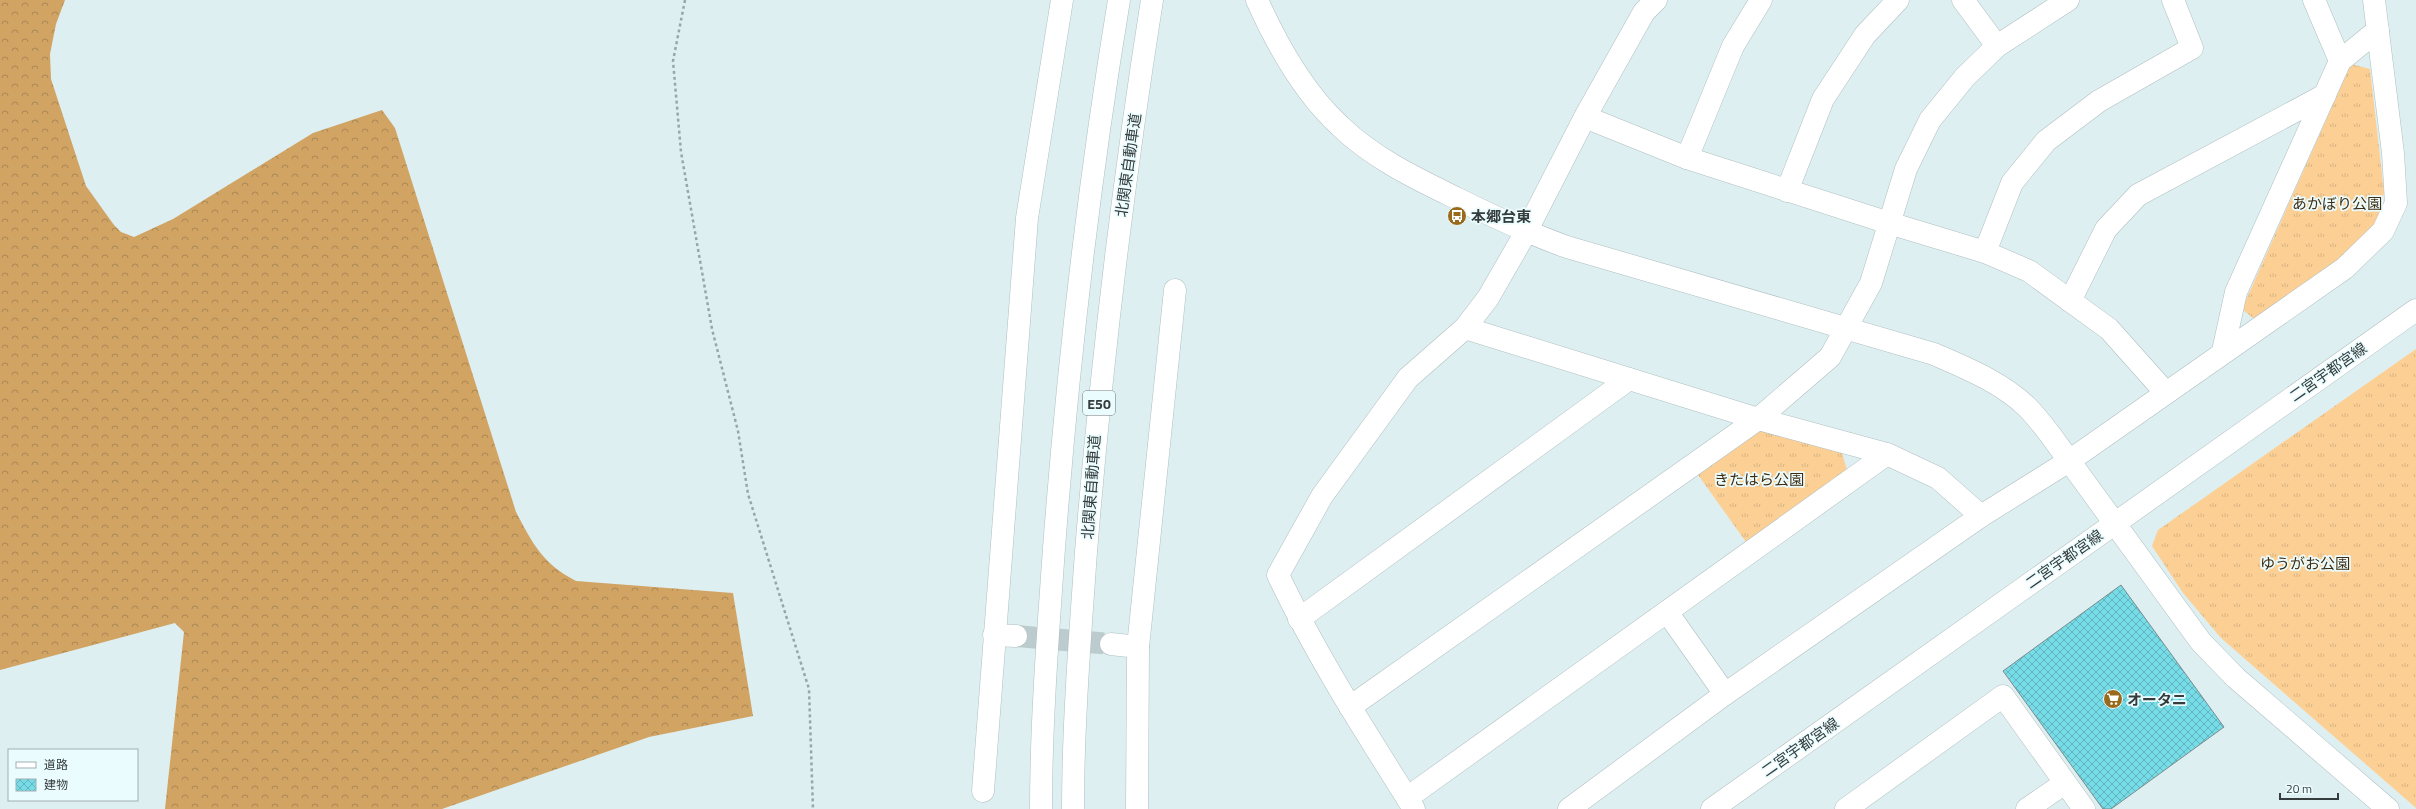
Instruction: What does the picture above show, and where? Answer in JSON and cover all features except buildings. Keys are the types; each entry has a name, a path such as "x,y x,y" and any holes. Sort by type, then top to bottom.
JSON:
{"main road":[{"path":"983,791 1027,218 1062,0"},
{"name":"E50","path":"1041,809 1049,618 1063,428 1080,280 1120,0"},
{"name":"北関東自動車道","path":"1073,809 1082,611 1096,431 1116,262 1152,0"},
{"path":"1257,0 1289,63 1339,126 1395,168 1526,232 1567,247 1934,354 1974,372 2004,389 2026,407 2069,461 2201,642 2236,678 2388,809"},
{"path":"1656,0 1644,12 1585,117 1526,232 1488,298 1464,328 1408,378 1322,496 1278,575 1299,619 1350,707 1411,804 1667,612 1887,454"},
{"path":"1687,158 1733,46 1761,0"},
{"path":"1787,191 1823,100 1865,35 1898,0"},
{"path":"1963,0 1998,46"},
{"path":"1350,707 1758,419 1830,357 1871,283 1906,169 1930,120 1965,77 1998,46 2068,0"},
{"path":"1985,252 2012,183 2046,141 2099,101 2192,48 2173,0"},
{"path":"2314,0 2340,61"},
{"path":"1569,809 1725,694 1981,516 2069,461 2223,351 2345,268 2383,231 2396,203 2393,153 2374,0"},
{"path":"2223,351 2236,292 2340,61 2378,30"},
{"path":"2070,301 2106,229 2138,195 2325,95"},
{"path":"1585,117 1687,158 1787,191 1985,252 2029,271 2108,329 2166,392"},
{"path":"1137,809 1138,647 1174,290"},
{"name":"二宮宇都宮線","path":"1712,809 2416,310"},
{"path":"1464,328 1758,419 1887,454 1938,478 1981,516"},
{"path":"1299,619 1629,379"},
{"path":"1667,612 1725,694"},
{"path":"994,635 1016,636"},
{"path":"1111,644 1138,647"},
{"path":"1858,806 2003,696 2084,809"},
{"path":"2027,809 2065,783"}],"path":[{"path":"685,0 673,62 681,152 712,328 738,431 748,494 809,690 813,809"}],"green space":[{"path":"0,0 65,0 56,24 50,54 51,79 86,186 114,225 121,232 134,237 173,219 313,133 382,110 395,128 516,512 533,543 547,560 564,574 576,581 733,593 753,716 649,737 442,809 165,809 184,632 175,623 0,670"},
{"name":"あかぼり公園","path":"2351,64 2370,69 2384,192 2379,222 2360,245 2254,319 2242,309"},
{"name":"ゆうがお公園","path":"2416,349 2416,808 2221,638 2183,593 2152,546 2158,530"},
{"name":"きたはら公園","path":"1765,429 1842,453 1847,470 1746,542 1696,472 1749,433"}],"tunnel":[{"path":"1016,636 1111,644"}],"place":[{"name":"本郷台東","path":"1457,216"},
{"name":"オータニ","path":"2113,699"}]}
